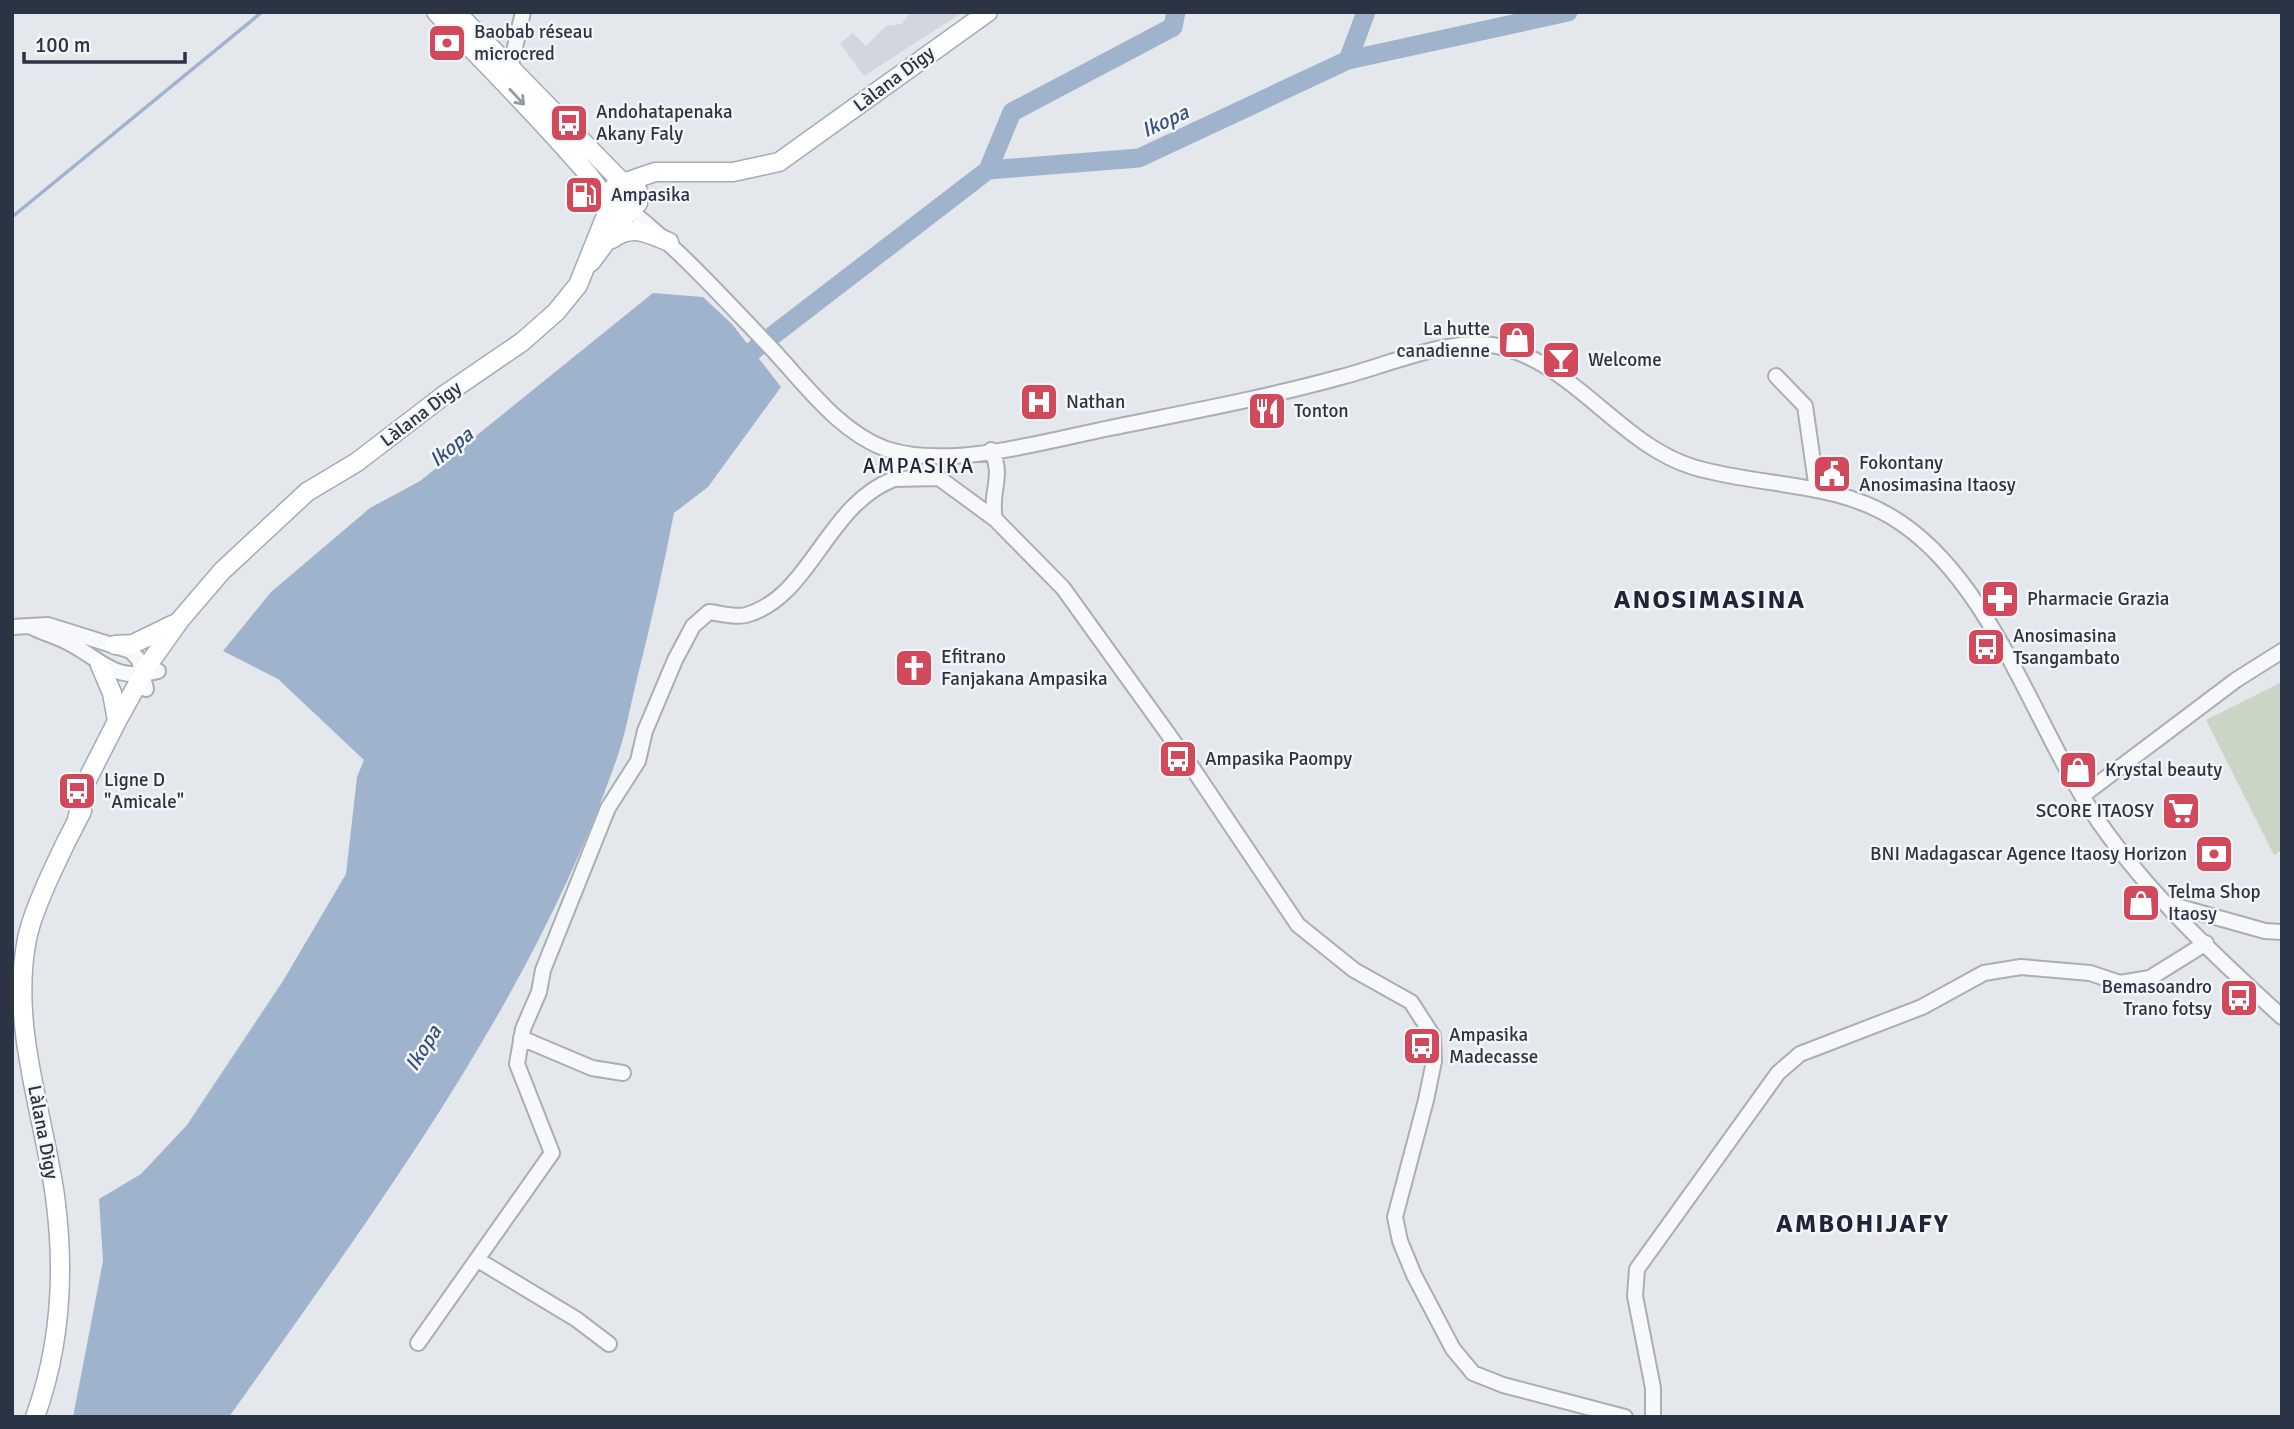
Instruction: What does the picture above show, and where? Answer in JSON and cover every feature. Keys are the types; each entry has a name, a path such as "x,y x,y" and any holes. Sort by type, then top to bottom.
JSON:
{"main road":[{"path":"436,12 583,169 618,211 634,206"},
{"path":"456,12 624,182 636,188 634,206"},
{"name":"Làlana Digy","path":"624,182 655,172 733,172 779,162 988,12"},
{"path":"583,169 596,199 603,236"},
{"path":"603,236 665,178 681,172"},
{"path":"603,236 611,192 624,182"},
{"path":"603,236 637,229 674,246"},
{"name":"Làlana Digy","path":"36,1414 57,1337 60,1264 55,1197 24,1034 18,985 27,938 77,819 180,620 248,545 307,492 357,462 443,396 522,342 565,303 579,285 603,236"},
{"name":"Làlana Digy","path":"77,819 86,782 117,721 248,545"},
{"path":"115,645 145,639 180,620"},
{"path":"100,665 111,693 117,721"}],"street":[{"path":"510,69 523,12"},
{"path":"634,206 816,397 861,436 898,452 942,455 991,450 1264,398 1443,349 1491,345 1532,360 1556,374 1647,444 1670,458 1697,468 1858,500 1902,524 1965,588 2000,643 2082,796 2101,826 2168,904 2282,1017"},
{"path":"1776,376 1805,406 1818,490"},
{"path":"991,450 1000,469 992,501 995,519"},
{"path":"894,479 898,452"},
{"path":"418,1343 552,1153 517,1064 521,1038 539,992 543,970 604,819 638,761 645,732 693,626 709,612 745,616 778,597 804,572 823,539 858,500 894,479 939,478 995,519 1063,588 1189,762 1298,925 1354,970 1411,1002 1433,1036 1434,1061 1429,1087 1395,1217 1414,1275 1453,1349 1473,1373 1503,1385 1625,1417"},
{"path":"12,627 48,625 131,651 149,679"},
{"path":"31,626 65,641 100,665 149,679"},
{"path":"2082,796 2236,680 2282,651"},
{"path":"2168,904 2265,931 2282,932"},
{"path":"1653,1417 1653,1388 1634,1296 1637,1269 1778,1073 1800,1054 1922,1007 1984,973 2021,967 2090,973 2120,983 2150,978 2206,943"},
{"path":"521,1038 581,1064 623,1073"},
{"path":"478,1260 576,1319 609,1344"}],"shaded area":[{"path":"910,12 963,12 864,76 840,43 853,33 866,46 886,26 902,24"}],"green space":[{"path":"2282,682 2282,850 2274,855 2206,720"}],"water":[{"path":"653,293 703,297 732,324 781,387 708,487 674,513 621,746 583,844 543,931 497,1016 395,1180 229,1417 73,1417 103,1261 99,1199 141,1174 187,1125 283,981 346,874 357,777 364,760 278,679 223,651 271,592 370,508 420,481"}],"waterway":[{"path":"12,217 262,12"},
{"name":"Ikopa","path":"733,366 988,170 1012,112 1173,27 1176,12"},
{"name":"Ikopa","path":"1348,60 1366,12"},
{"name":"Ikopa","path":"988,170 1139,158 1348,60 1568,12"}],"place":[{"name":"Baobab réseau microcred","path":"447,43"},
{"name":"Andohatapenaka Akany Faly","path":"569,123"},
{"name":"Ampasika","path":"584,195"},
{"name":"La hutte canadienne","path":"1517,340"},
{"name":"Welcome","path":"1561,360"},
{"name":"Nathan","path":"1039,402"},
{"name":"Tonton","path":"1267,411"},
{"name":"Fokontany Anosimasina Itaosy","path":"1832,474"},
{"name":"Pharmacie Grazia","path":"2000,599"},
{"name":"Anosimasina Tsangambato","path":"1986,647"},
{"name":"Efitrano Fanjakana Ampasika","path":"914,668"},
{"name":"Ampasika Paompy","path":"1178,759"},
{"name":"Krystal beauty","path":"2078,770"},
{"name":"Ligne D \"Amicale\"","path":"77,791"},
{"name":"SCORE ITAOSY","path":"2181,811"},
{"name":"BNI Madagascar Agence Itaosy Horizon","path":"2214,854"},
{"name":"Telma Shop Itaosy","path":"2141,903"},
{"name":"Bemasoandro Trano fotsy","path":"2239,998"},
{"name":"Ampasika Madecasse","path":"1422,1046"}],"district":[{"name":"AMPASIKA","path":"919,466"},
{"name":"ANOSIMASINA","path":"1710,600"},
{"name":"AMBOHIJAFY","path":"1863,1224"}]}
